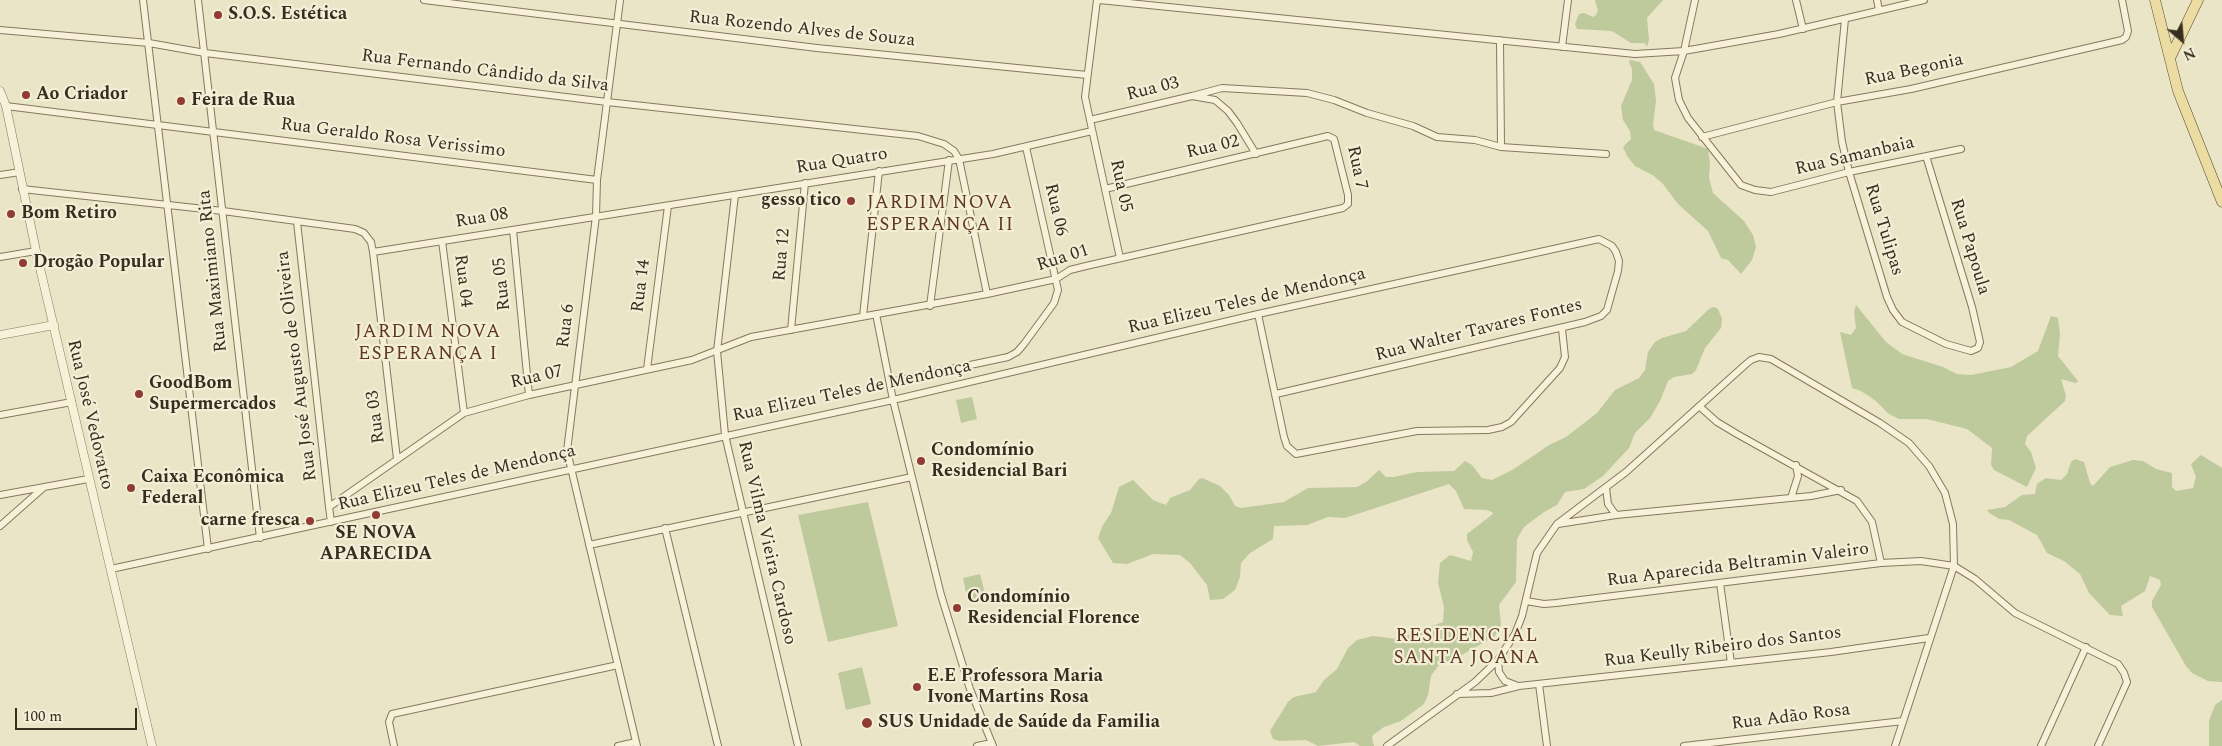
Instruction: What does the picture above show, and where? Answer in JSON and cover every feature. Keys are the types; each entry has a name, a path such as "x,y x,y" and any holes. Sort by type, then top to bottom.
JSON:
{"main road":[{"path":"2155,0 2178,91 2222,202"},
{"path":"2170,58 2198,0"}],"street":[{"path":"143,0 208,549"},
{"name":"Rua Maximiano Rita","path":"198,0 260,538"},
{"name":"Rua Rozendo Alves de Souza","path":"424,0 817,48 1087,75"},
{"name":"Rua 6","path":"620,0 597,180 596,216 567,451 637,744"},
{"path":"1098,0 1635,54 1684,51 1803,29 1924,0"},
{"name":"Rua 05","path":"1098,0 1085,97 1120,258"},
{"path":"1562,47 1568,0"},
{"path":"1695,0 1676,78 1679,100 1688,118 1702,136"},
{"path":"1796,0 1803,29"},
{"path":"1877,0 1879,10"},
{"name":"Rua Begonia","path":"1702,136 1836,102 1911,89 2122,40 2126,37 2128,31 2122,0"},
{"name":"Rua Tulipas","path":"1845,19 1836,102 1849,172 1887,297 1893,310 1902,322 1946,344 1971,350 1978,348"},
{"name":"Rua Fernando Cândido da Silva","path":"0,30 149,44 205,53 607,102 918,136 944,144 954,151 959,159"},
{"path":"1500,40 1501,147"},
{"path":"1192,96 1222,88 1320,95 1367,113 1413,126 1437,137 1475,140 1501,147 1606,154"},
{"name":"Rua José Vedovatto","path":"0,95 6,106 22,189 88,479 152,746"},
{"name":"Rua 03","path":"1090,120 1192,96 1215,100 1228,111 1256,154"},
{"name":"Rua Geraldo Rosa Verissimo","path":"6,106 597,180"},
{"name":"Rua Quatro","path":"596,216 959,159 1026,147 1092,131"},
{"name":"Rua 02","path":"1105,189 1328,136"},
{"name":"Rua 7","path":"1328,136 1334,139 1348,195 1348,204 1343,208"},
{"name":"Rua Samanbaia","path":"1702,136 1741,185 1755,190 1771,192 1849,172 1961,149"},
{"name":"Rua 06","path":"890,382 1008,357 1017,352 1054,303 1058,290 1026,147"},
{"name":"Rua Papoula","path":"1926,156 1972,308 1980,342 1978,348"},
{"path":"959,159 987,294"},
{"path":"930,306 949,160"},
{"path":"863,316 879,171"},
{"path":"0,176 20,172"},
{"name":"Rua 12","path":"792,330 805,183"},
{"path":"22,189 223,211 355,229 364,234 371,242 372,252"},
{"name":"Rua Vilma Vieira Cardoso","path":"735,195 717,351 726,435 798,746"},
{"name":"Rua 14","path":"647,369 668,206"},
{"name":"Rua 01","path":"792,330 863,316 930,306 1056,279 1070,270 1343,208"},
{"name":"Rua 08","path":"372,252 596,216"},
{"name":"Rua José Augusto de Oliveira","path":"297,222 329,506"},
{"name":"Rua 05","path":"513,230 529,395"},
{"name":"Rua Elizeu Teles de Mendonça","path":"111,569 893,400 1258,314 1599,239"},
{"name":"Rua Walter Tavares Fontes","path":"1276,394 1562,329 1601,316 1607,310 1619,261 1612,246 1599,239"},
{"name":"Rua 04","path":"442,241 464,414"},
{"path":"0,257 36,251"},
{"name":"Rua 03","path":"372,252 397,459"},
{"path":"876,314 893,400 941,595 970,689 992,744 977,746"},
{"path":"1258,314 1284,436 1287,446 1296,454 1417,431 1488,430 1502,427 1511,422 1560,368 1565,357 1562,329"},
{"path":"0,335 54,326"},
{"name":"Rua 07","path":"329,506 464,414 529,395 692,360 751,337 792,330"},
{"path":"1387,746 1475,682 1498,660 1515,634 1526,601 1537,553 1557,524 1626,472 1751,360 1759,357 1771,359 1880,423 1909,443 1929,466 1945,493 1953,524 1954,566 1895,746"},
{"path":"0,415 72,402"},
{"path":"1699,406 1736,434 1796,465 1858,501 1872,522 1881,563"},
{"path":"1792,498 1798,476 1796,465"},
{"path":"590,545 912,478"},
{"path":"0,495 88,479"},
{"path":"0,526 44,487"},
{"path":"1606,488 1608,504 1616,515"},
{"path":"1557,524 1616,515 1792,498 1841,490"},
{"path":"329,506 331,522"},
{"path":"665,528 718,746"},
{"name":"Rua Aparecida Beltramin Valeiro","path":"1526,601 1544,604 1556,603 1881,563 1922,561 1954,566"},
{"path":"1954,566 1975,579 2014,613 2118,664 2127,682 2098,746"},
{"path":"1720,583 1731,663"},
{"name":"Rua Keully Ribeiro dos Santos","path":"1457,694 1490,693 1519,686 1731,663 1929,638"},
{"path":"2041,746 2086,647"},
{"path":"1498,660 1499,672 1505,681 1519,686"},
{"path":"394,746 389,722 392,714 618,665"},
{"path":"1539,684 1547,746"},
{"name":"Rua Adão Rosa","path":"1684,746 1903,721"},
{"path":"618,746 637,744"}],"green space":[{"path":"1595,0 1663,0 1647,18 1649,40 1647,47 1645,43 1631,43 1612,31 1577,29 1575,24 1579,14 1584,13 1593,17 1596,15 1598,11"},
{"path":"1630,60 1640,62 1654,84 1656,101 1654,130 1708,149 1709,178 1713,193 1744,221 1753,235 1756,247 1752,260 1741,274 1728,260 1721,258 1708,231 1678,204 1663,184 1654,176 1635,166 1627,156 1623,147 1631,139 1630,131 1623,120 1621,106 1632,80"},
{"path":"1856,305 1886,342 1902,354 1943,367 1957,374 1971,375 2011,367 2038,351 2051,316 2058,318 2060,334 2058,356 2078,381 2076,383 2061,379 2066,396 2065,401 2027,436 2025,444 2031,452 2036,468 2027,487 1994,470 1991,465 1992,448 1967,429 1927,419 1899,419 1889,414 1876,401 1861,391 1852,388 1840,332 1851,335 1856,328 1854,312"},
{"path":"1710,308 1718,309 1722,319 1721,328 1705,348 1696,370 1692,374 1674,377 1668,381 1660,401 1650,418 1635,433 1629,448 1603,476 1584,489 1565,492 1557,505 1524,527 1517,539 1516,582 1499,605 1501,625 1495,636 1455,659 1438,666 1431,676 1428,695 1424,704 1401,721 1384,727 1373,735 1374,746 1360,746 1354,742 1318,746 1306,740 1280,741 1273,739 1270,731 1288,702 1294,697 1316,692 1324,680 1337,669 1348,648 1357,640 1373,636 1397,639 1443,622 1444,607 1438,583 1440,563 1450,555 1471,561 1473,552 1467,540 1467,534 1493,514 1492,512 1464,509 1456,491 1449,484 1345,518 1328,517 1307,525 1274,526 1273,539 1250,553 1241,563 1240,577 1235,590 1223,599 1210,600 1207,585 1190,563 1180,555 1153,554 1127,564 1113,563 1098,538 1103,525 1111,513 1119,487 1133,480 1153,500 1166,505 1170,498 1190,490 1202,478 1220,486 1229,495 1235,506 1241,508 1284,502 1308,488 1357,487 1366,482 1379,470 1386,477 1417,472 1454,471 1465,461 1472,465 1482,478 1492,480 1514,469 1549,445 1566,437 1597,413 1615,390 1639,378 1645,370 1648,352 1655,342 1686,331"},
{"path":"972,397 977,419 961,423 956,400"},
{"path":"2201,455 2222,468 2222,682 2208,681 2192,673 2186,666 2152,607 2152,601 2161,585 2160,580 2150,576 2145,591 2121,606 2123,616 2110,615 2089,593 2080,574 2064,561 2047,553 2037,535 2009,520 1999,519 1987,510 2005,507 2022,495 2035,494 2037,484 2046,478 2061,480 2067,474 2071,462 2075,459 2084,462 2090,483 2093,486 2110,467 2133,460 2143,461 2156,469 2172,473 2172,487 2176,491 2193,488 2196,477 2191,464"},
{"path":"868,502 898,626 828,642 798,515"},
{"path":"980,574 986,598 968,602 963,578"},
{"path":"862,667 871,704 846,710 838,673"},
{"path":"2222,700 2222,746 2209,746 2209,721 2215,705"}],"place":[{"name":"S.O.S. Estética","path":"218,15"},
{"name":"Ao Criador","path":"26,95"},
{"name":"Feira de Rua","path":"181,101"},
{"name":"gesso tico","path":"851,201"},
{"name":"Bom Retiro","path":"11,214"},
{"name":"Drogão Popular","path":"23,263"},
{"name":"GoodBom Supermercados","path":"139,394"},
{"name":"Condomínio Residencial Bari","path":"921,461"},
{"name":"Caixa Econômica Federal","path":"131,488"},
{"name":"SE NOVA APARECIDA","path":"376,515"},
{"name":"carne fresca","path":"310,521"},
{"name":"Condomínio Residencial Florence","path":"957,608"},
{"name":"E.E Professora Maria Ivone Martins Rosa","path":"917,687"},
{"name":"SUS Unidade de Saúde da Familia","path":"867,723"}],"district":[{"name":"JARDIM NOVA ESPERANÇA II","path":"940,215"},
{"name":"JARDIM NOVA ESPERANÇA I","path":"428,344"},
{"name":"RESIDENCIAL SANTA JOANA","path":"1467,648"}]}
